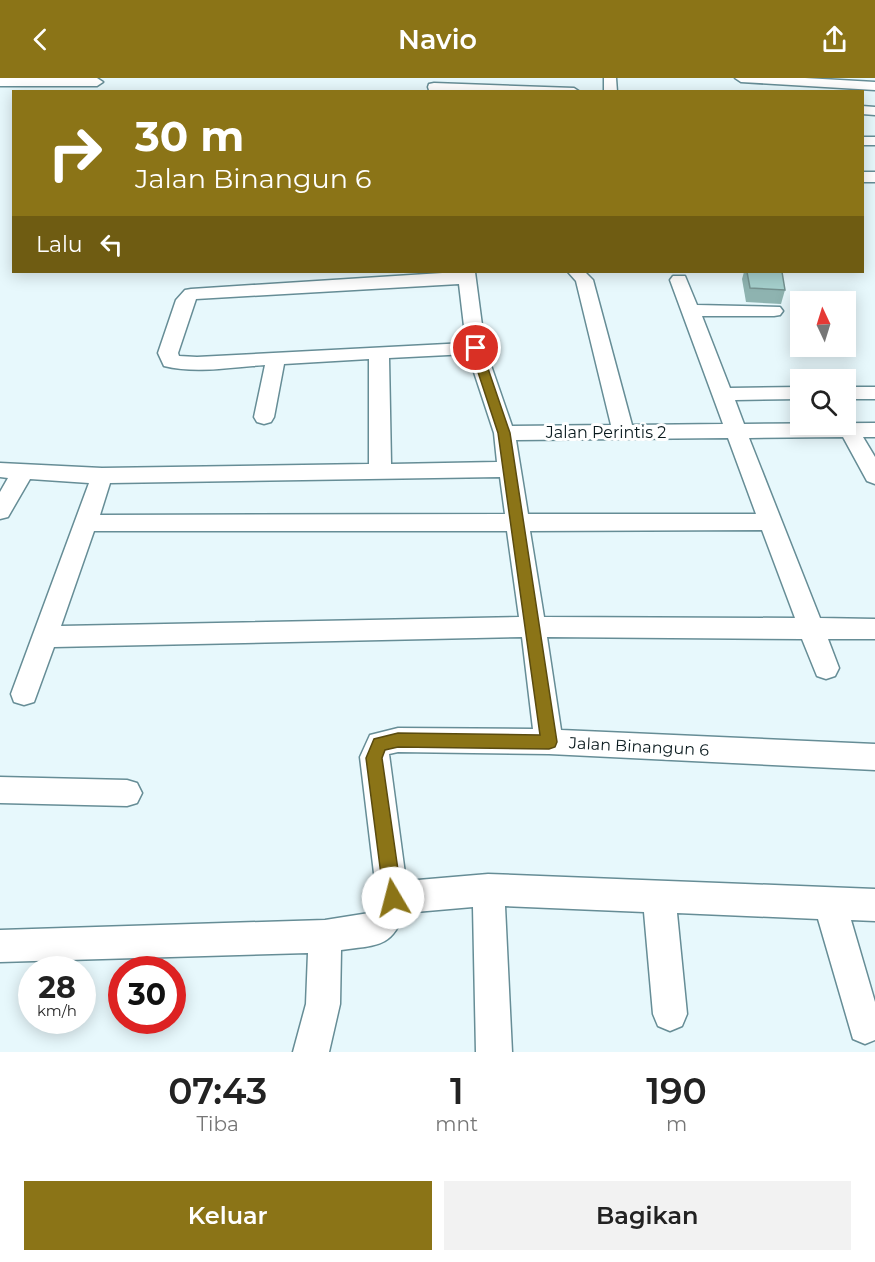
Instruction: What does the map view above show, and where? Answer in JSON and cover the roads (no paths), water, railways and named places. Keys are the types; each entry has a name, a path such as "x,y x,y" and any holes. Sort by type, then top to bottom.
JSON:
{"street":[{"path":"741,78 875,86"},
{"path":"4,88 27,80 97,82"},
{"path":"434,87 514,90"},
{"path":"209,292 214,273"},
{"path":"577,273 584,280 622,431"},
{"path":"476,348 171,362 168,353 185,300 191,294 466,275 476,348 504,433 549,742"},
{"path":"680,280 689,310 826,669"},
{"path":"689,310 774,311"},
{"path":"379,353 380,473"},
{"path":"264,417 276,358"},
{"path":"721,394 790,393"},
{"path":"856,393 875,393"},
{"name":"Jalan Perintis 2","path":"856,430 875,430"},
{"name":"Jalan Perintis 2","path":"504,433 790,431"},
{"path":"852,435 875,476"},
{"path":"0,511 11,471 102,477 510,469"},
{"path":"24,694 102,477"},
{"path":"86,523 770,522"},
{"path":"44,637 533,627 875,629"},
{"name":"Jalan Binangun 6","path":"393,898 374,758 380,744 398,740 549,742 875,757"},
{"path":"0,790 127,793"},
{"path":"488,890 494,1052"},
{"path":"0,946 325,936 378,928 386,918 393,898 488,890 875,905"},
{"path":"659,896 670,1014"},
{"path":"830,903 865,1027"},
{"path":"311,1052 322,1004 325,936"}]}
